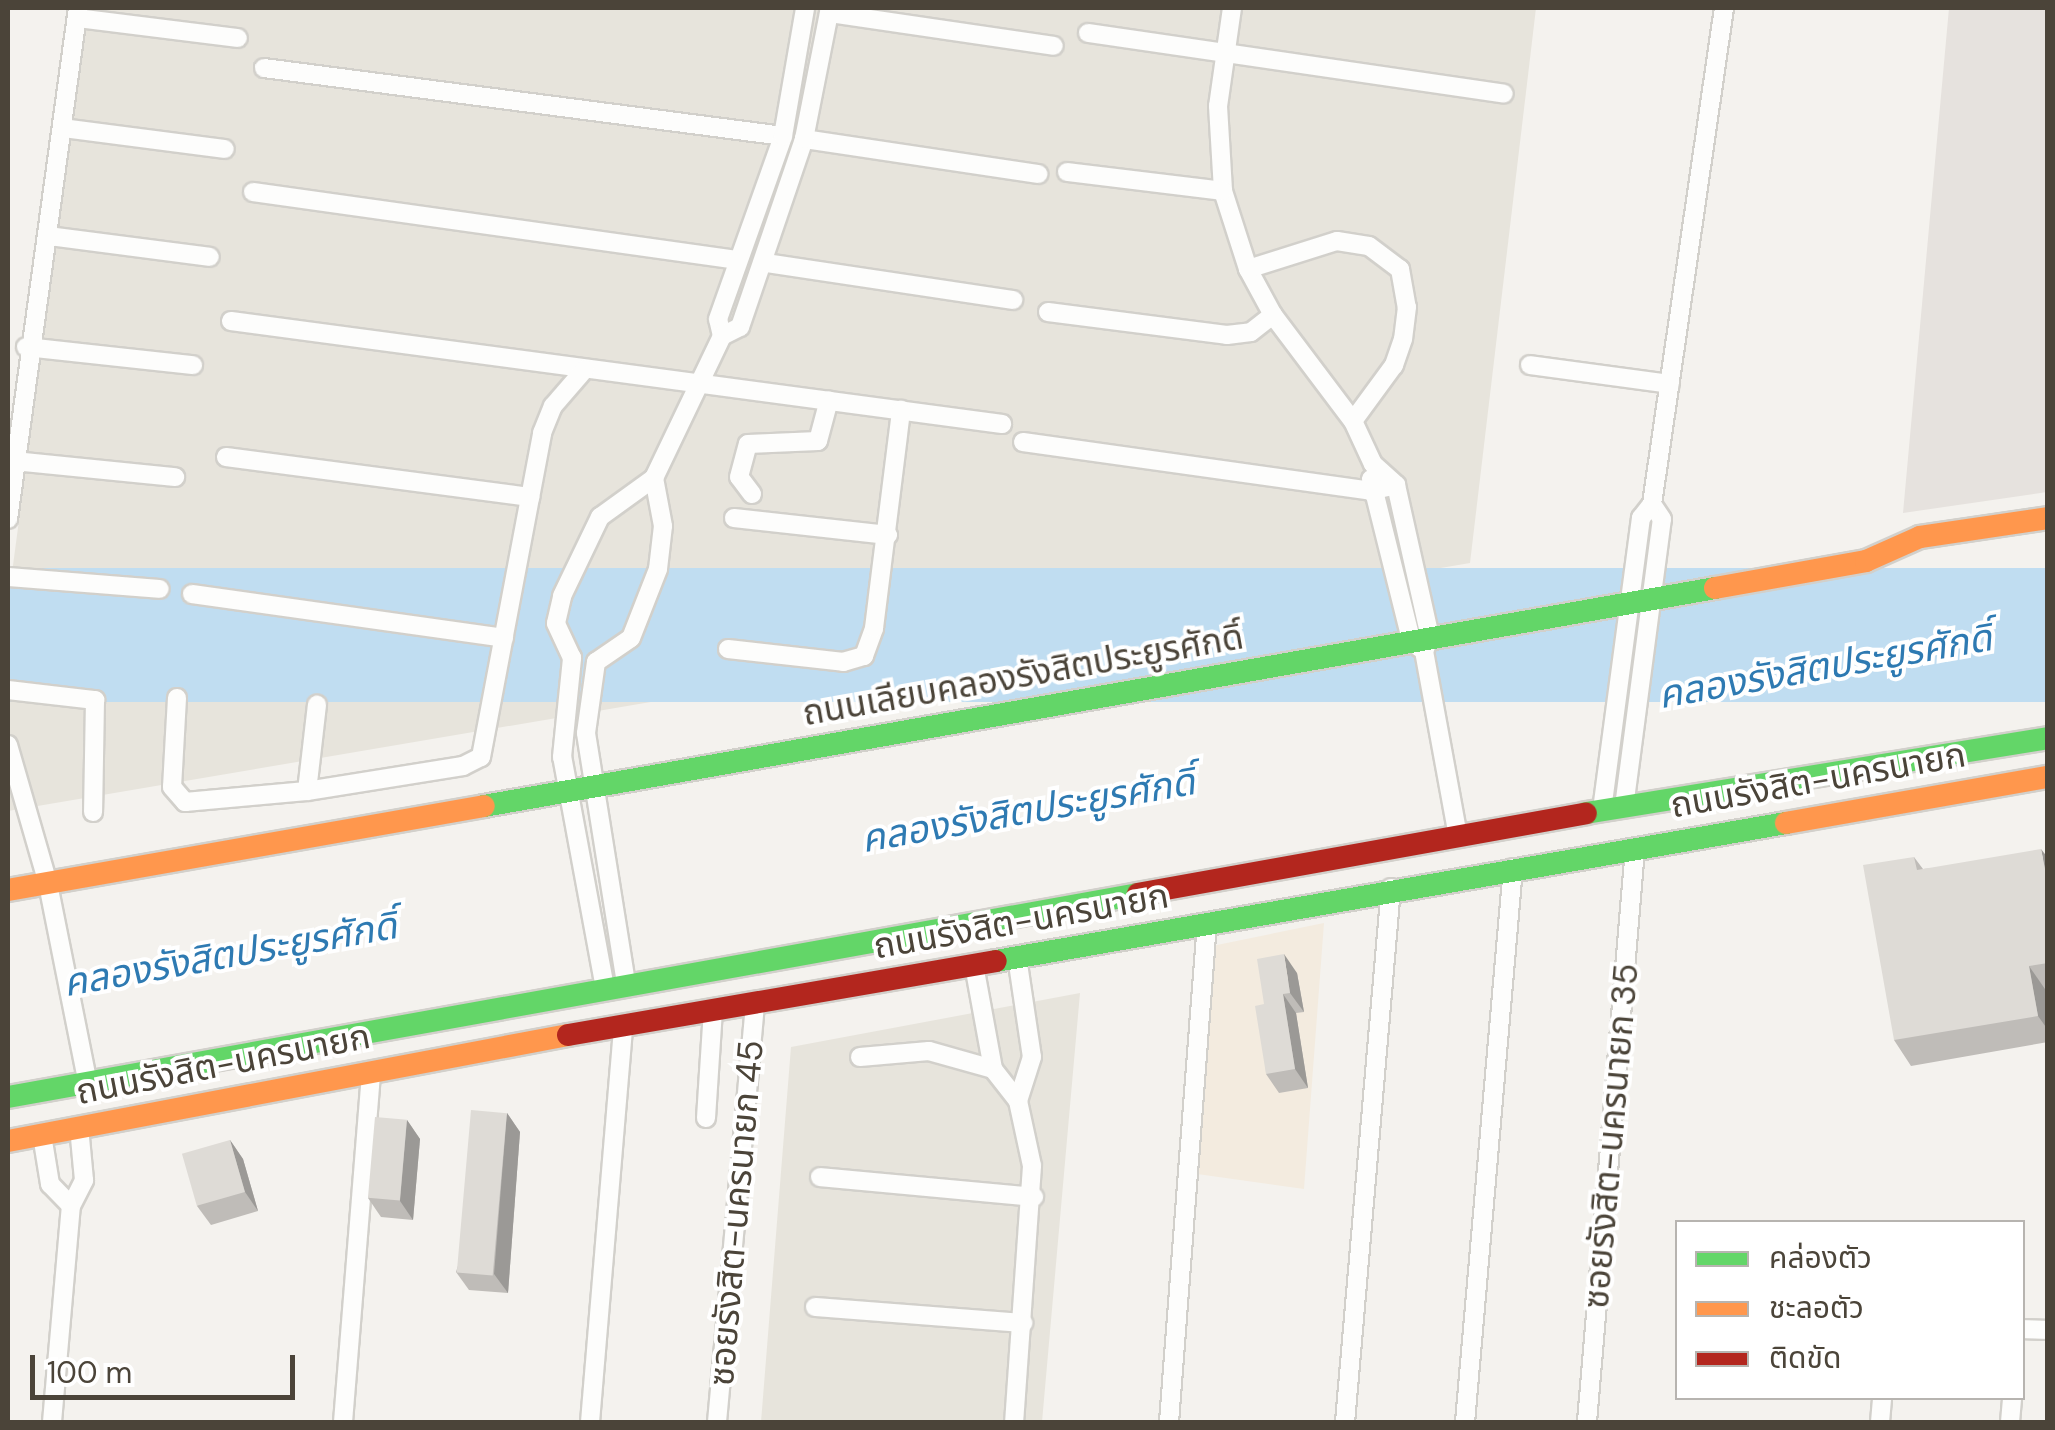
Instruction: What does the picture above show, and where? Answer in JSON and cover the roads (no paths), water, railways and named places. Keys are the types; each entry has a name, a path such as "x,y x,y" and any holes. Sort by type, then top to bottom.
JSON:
{"main road":[{"name":"ถนนเลียบคลองรังสิตประยูรศักดิ์","path":"8,890 50,894 580,792 1866,560 1938,533 2048,518"},
{"name":"ถนนรังสิต-นครนายก","path":"8,1097 613,975 1458,837 1614,798 2048,738"},
{"name":"ถนนรังสิต-นครนายก","path":"8,1141 1391,888 2048,777"}],"street":[{"path":"722,336 718,319 783,136 805,9 785,8"},
{"path":"1232,8 1222,51 1217,140 1222,190 1248,269 1273,316 1353,421 1373,464 1396,486 1458,837"},
{"path":"1614,798 1627,632 1641,600 1662,520 1652,504 1724,8"},
{"path":"613,975 596,817 580,792 561,730 572,658 556,623 562,596 600,518 654,478 696,383 722,336 740,327 766,263 804,139 829,10 1054,46"},
{"path":"8,519 26,347 48,236 77,13 238,38"},
{"path":"1088,34 1504,94"},
{"path":"264,68 783,136"},
{"path":"62,128 225,149"},
{"path":"804,139 1038,174"},
{"path":"1067,172 1222,190"},
{"path":"253,192 738,260"},
{"path":"48,236 210,257"},
{"path":"1248,269 1337,241 1369,246 1400,269 1408,308 1403,339 1394,365 1353,421"},
{"path":"766,263 1013,300"},
{"path":"1048,312 1227,335 1250,332 1273,316"},
{"path":"231,321 1002,424"},
{"path":"26,347 194,365"},
{"path":"1530,365 1670,384"},
{"path":"177,698 176,796 203,805 464,766 481,756 530,497 552,406 586,369"},
{"path":"752,494 739,477 748,444 818,441 828,400"},
{"path":"728,649 843,662 864,656 888,535 901,410"},
{"path":"1023,442 1370,491 1396,486"},
{"path":"226,456 530,497"},
{"path":"14,461 175,477"},
{"path":"1373,464 1370,491 1422,643"},
{"path":"572,658 596,662 631,638 658,569 663,526 654,478"},
{"path":"734,518 888,535"},
{"path":"8,577 160,589"},
{"path":"192,594 504,638"},
{"path":"1614,798 1646,634 1641,600"},
{"path":"596,662 575,823 613,975"},
{"path":"8,690 95,700 92,812"},
{"path":"307,792 317,705"},
{"path":"8,745 50,894 87,1079"},
{"name":"ซอยรังสิต-นครนายก 35","path":"1587,1422 1635,849"},
{"path":"1465,1422 1513,868"},
{"path":"1345,1422 1391,888"},
{"path":"1169,1422 1208,924"},
{"path":"1014,1422 1034,1197 1018,1101 1032,1057 1017,958"},
{"path":"974,965 993,1069 1018,1101"},
{"name":"ซอยรังสิต-นครนายก 45","path":"718,1422 755,1004"},
{"path":"706,1118 714,1011"},
{"path":"590,1422 623,1026"},
{"path":"860,1057 929,1051 993,1069"},
{"path":"343,1422 371,1072"},
{"path":"52,1422 71,1206 84,1180 79,1128"},
{"path":"42,1135 50,1184 71,1206"},
{"path":"820,1176 1034,1197"},
{"path":"814,1307 1023,1323"}],"water":[{"name":"คลองรังสิตประยูรศักดิ์","path":"8,568 2047,568 2047,702 8,702"}]}
